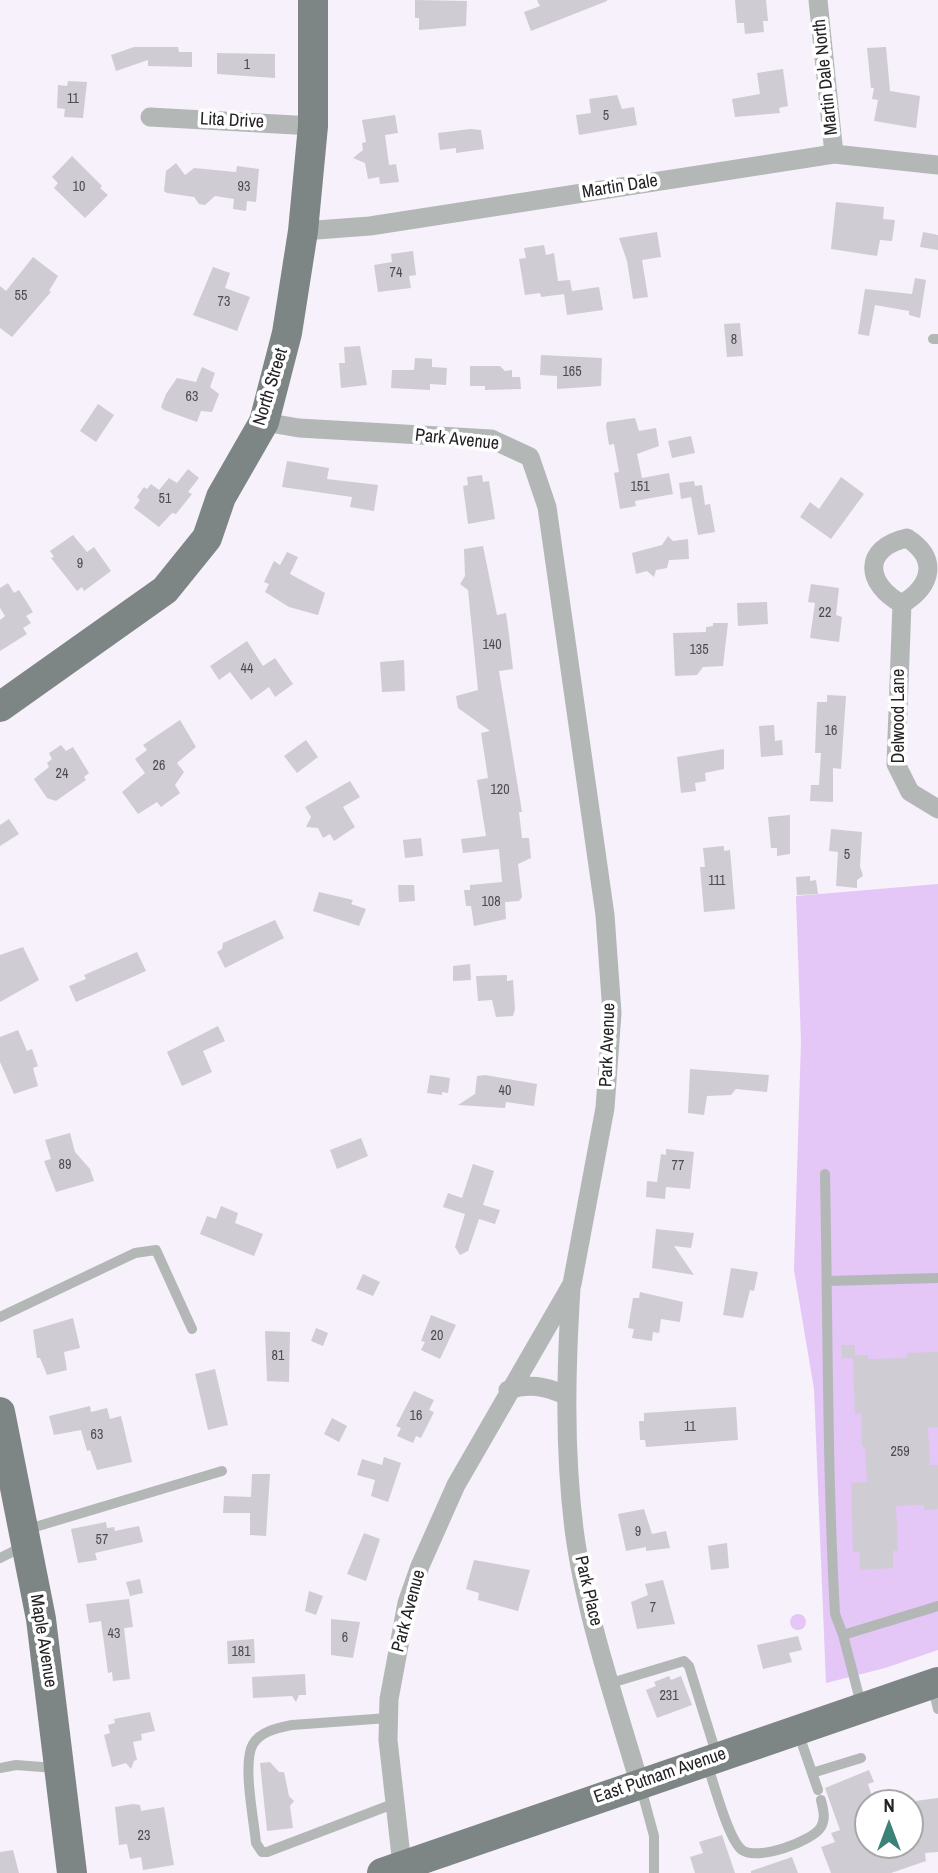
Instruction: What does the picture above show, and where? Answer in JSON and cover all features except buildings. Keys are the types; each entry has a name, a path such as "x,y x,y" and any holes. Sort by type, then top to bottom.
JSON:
{"main road":[{"name":"North Street","path":"0,707 165,590 207,538 220,497 264,422 287,333 303,231 313,126 313,0"},
{"name":"Maple Avenue","path":"0,1412 26,1537 61,1768 72,1873"},
{"name":"East Putnam Avenue","path":"398,1870 639,1782 862,1707 936,1692"}],"street":[{"name":"Martin Dale North","path":"818,0 834,154"},
{"name":"Lita Drive","path":"150,117 313,126"},
{"name":"Martin Dale","path":"303,231 370,226 834,154 938,165"},
{"name":"Park Avenue","path":"264,422 299,428 491,439 530,457 547,508 601,879 612,1013 605,1108 572,1284 508,1390 456,1485 420,1566 407,1603 388,1718 398,1870"},
{"name":"Delwood Lane","path":"902,604 896,764 909,792 938,809"},
{"name":"Park Place","path":"572,1284 565,1395 567,1460 575,1532 611,1683 639,1782"},
{"path":"508,1390 526,1384 552,1389 565,1395"}],"lane":[{"path":"825,1174 828,1483 835,1614 862,1707"},
{"path":"0,1317 135,1253 156,1250 192,1329"},
{"path":"828,1281 938,1278"},
{"path":"0,1558 26,1537 222,1471"},
{"path":"843,1635 938,1606"},
{"path":"611,1683 684,1661 688,1666 733,1835 741,1849 756,1855 811,1838 822,1825 825,1814 797,1729"},
{"path":"388,1718 292,1725 277,1728 259,1738 250,1754 256,1843 262,1852 393,1804"},
{"path":"812,1773 861,1758"},
{"path":"0,1768 16,1765 61,1768"},
{"path":"639,1782 654,1836 654,1873"}],"shaded area":[{"path":"938,884 938,1650 885,1668 826,1683 814,1389 794,1270 801,1041 796,896"},
{"path":"795,1614 801,1614 806,1622 804,1628 795,1630 790,1625 790,1619"}]}
